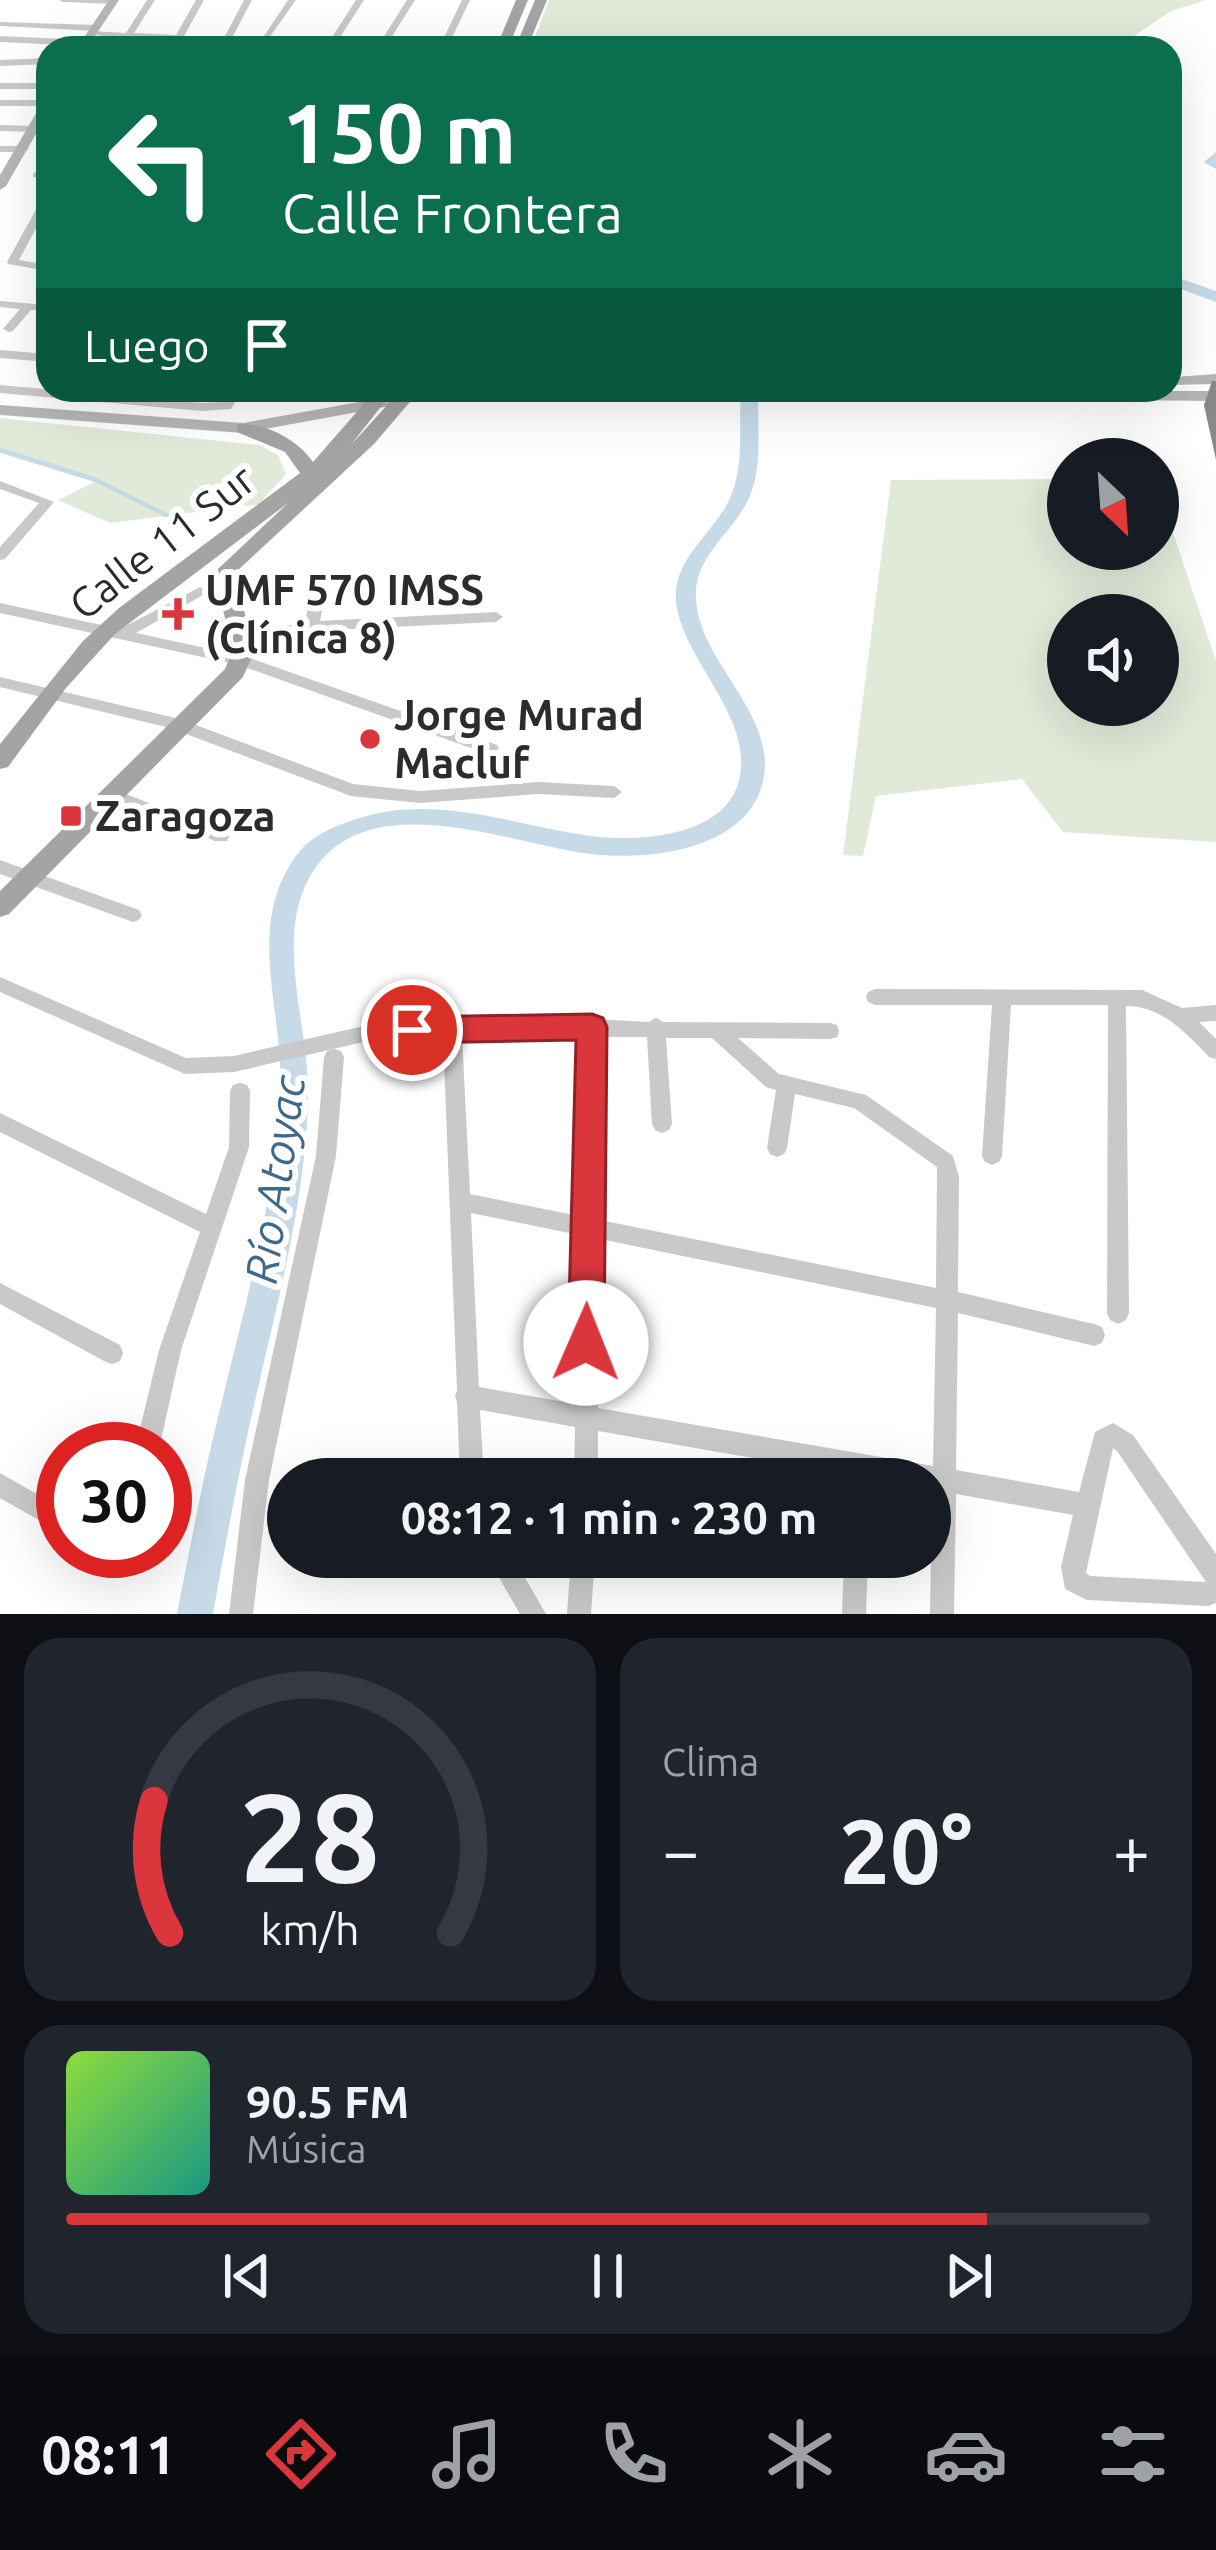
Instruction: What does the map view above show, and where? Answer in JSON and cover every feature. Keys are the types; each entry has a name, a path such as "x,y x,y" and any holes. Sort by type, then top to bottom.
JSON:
{"main road":[{"path":"507,36 522,0"},
{"path":"526,36 541,0"},
{"path":"89,36 113,1"},
{"path":"0,186 36,129"},
{"path":"1182,382 1216,379"},
{"path":"1182,395 1216,396"},
{"path":"0,400 247,418 349,402"},
{"path":"243,428 361,402"},
{"name":"Calle 11 Sur","path":"239,652 224,578 228,568 387,402"},
{"name":"Calle 11 Sur","path":"0,761 52,693 116,631 356,439 387,402"},
{"path":"0,410 243,428 293,447 304,457 309,472"},
{"path":"0,907 182,725 239,652"}],"street":[{"path":"63,0 113,1"},
{"path":"128,35 151,0"},
{"path":"179,36 200,0"},
{"path":"228,36 248,0"},
{"path":"270,36 292,0"},
{"path":"337,36 360,0"},
{"path":"388,36 411,0"},
{"path":"449,36 466,0"},
{"path":"0,24 75,36"},
{"path":"115,36 134,36"},
{"path":"0,39 36,39"},
{"path":"0,48 36,50"},
{"path":"0,63 36,62"},
{"path":"0,86 36,86"},
{"path":"0,103 36,104"},
{"path":"0,128 36,129"},
{"path":"0,149 24,149"},
{"path":"36,220 13,264 36,267"},
{"path":"0,304 36,307"},
{"path":"9,329 28,306"},
{"path":"0,354 36,357"},
{"path":"0,389 36,392"},
{"path":"146,402 202,407 229,402"},
{"path":"0,484 46,502 6,541 0,556"},
{"path":"311,626 321,580"},
{"path":"116,631 200,591"},
{"path":"0,608 239,652 490,749"},
{"path":"239,652 311,626 496,617"},
{"path":"0,682 182,725 351,790 387,796 538,788 614,791"},
{"path":"113,794 221,837"},
{"path":"0,867 32,874 134,915"},
{"path":"0,984 168,1061 207,1067 326,1050 372,1032 656,1026 830,1031"},
{"path":"875,997 1154,1000 1181,1016 1216,1052"},
{"path":"992,1156 1002,998"},
{"path":"1117,998 1118,1313"},
{"path":"1181,1016 1216,1013"},
{"path":"656,1026 662,1124"},
{"path":"586,1458 592,1027"},
{"path":"452,1028 470,1458"},
{"path":"715,1029 757,1069 786,1088 859,1101 946,1162 943,1458"},
{"path":"241,1614 257,1480 326,1156 326,1050"},
{"path":"777,1148 786,1088"},
{"path":"153,1422 170,1350 239,1147 240,1091"},
{"path":"0,1122 209,1226"},
{"path":"459,1201 946,1300 1094,1335"},
{"path":"0,1293 112,1353"},
{"path":"466,1396 785,1458"},
{"path":"1216,1575 1125,1443 1113,1435 1103,1440 1074,1580 1088,1588 1208,1594 1216,1590"},
{"path":"951,1480 1087,1505"},
{"path":"0,1484 36,1506"},
{"path":"513,1578 534,1614"},
{"path":"580,1614 582,1578"},
{"path":"854,1614 855,1578"},
{"path":"942,1578 942,1614"}],"green space":[{"path":"549,0 1206,0 1171,11 1134,36 536,36"},
{"path":"0,418 259,445 278,455 286,474 259,504 110,523 58,500 94,482 0,453"},
{"path":"1047,479 1047,570 1179,570 1179,551 1216,661 1216,842 1063,832 1022,779 876,796 863,856 843,855 891,480"}],"waterway":[{"name":"Río Atoyac","path":"1216,156 1211,162 1216,165"},
{"name":"Río Atoyac","path":"1182,284 1216,297"},
{"name":"Río Atoyac","path":"195,1614 290,1155 294,1044 280,940 290,889 324,843 392,818 472,819 577,843 618,846 698,835 719,825 743,801 752,775 750,747 695,633 686,591 694,564 742,492 750,402"},
{"path":"0,450 94,479 166,515"}],"place":[{"name":"UMF 570 IMSS (Clínica 8)","path":"178,614"},
{"name":"Jorge Murad Macluf","path":"370,739"},
{"name":"Zaragoza","path":"71,816"}],"route":[{"path":"412,1030 592,1027 586,1343"}]}
